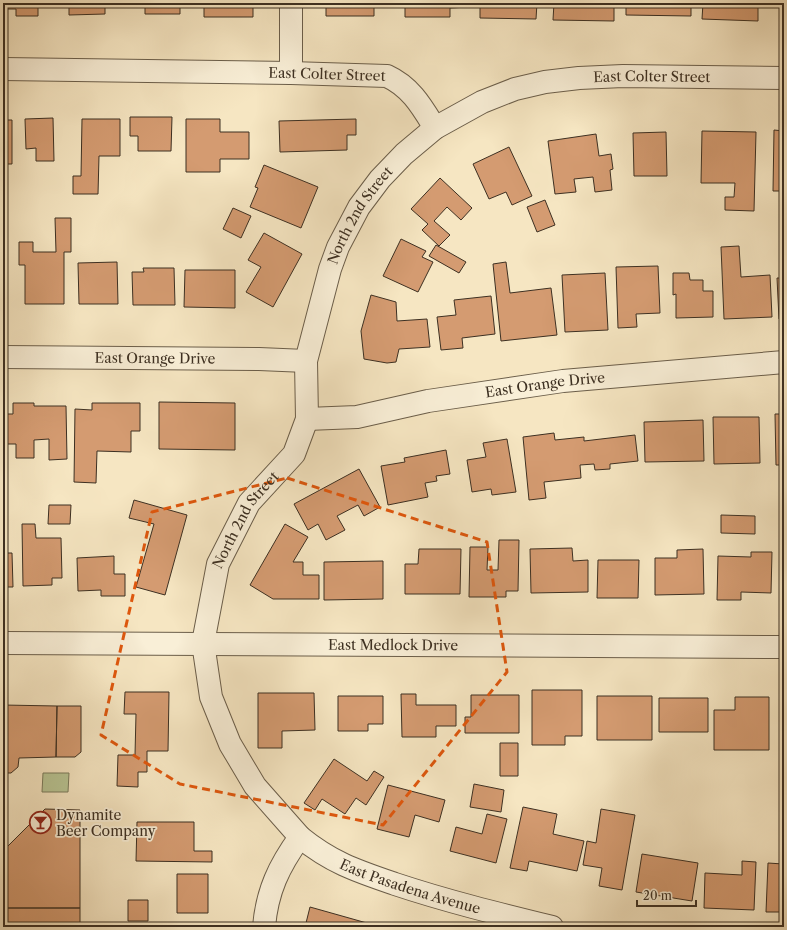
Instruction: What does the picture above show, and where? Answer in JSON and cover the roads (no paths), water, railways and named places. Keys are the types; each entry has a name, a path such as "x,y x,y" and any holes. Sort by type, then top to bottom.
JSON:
{"street":[{"path":"291,3 291,73"},
{"name":"East Colter Street","path":"3,69 291,73 387,76 399,81 410,90 435,128 482,102 515,89 545,82 579,78 623,76 784,78"},
{"name":"North 2nd Street","path":"300,837 255,786 230,744 211,697 203,643 218,564 248,503 294,454 307,419 306,361 330,269 338,247 350,222 380,179 404,154 435,128"},
{"name":"East Orange Drive","path":"3,356 259,359 306,361"},
{"name":"East Orange Drive","path":"307,419 357,417 428,401 563,381 784,362"},
{"name":"East Medlock Drive","path":"3,643 784,646"},
{"path":"264,927 267,900 277,874 282,862 300,837"},
{"name":"East Pasadena Avenue","path":"300,837 322,854 346,867 432,896 552,927"}],"place":[{"name":"Dynamite Beer Company","path":"41,823"}]}
